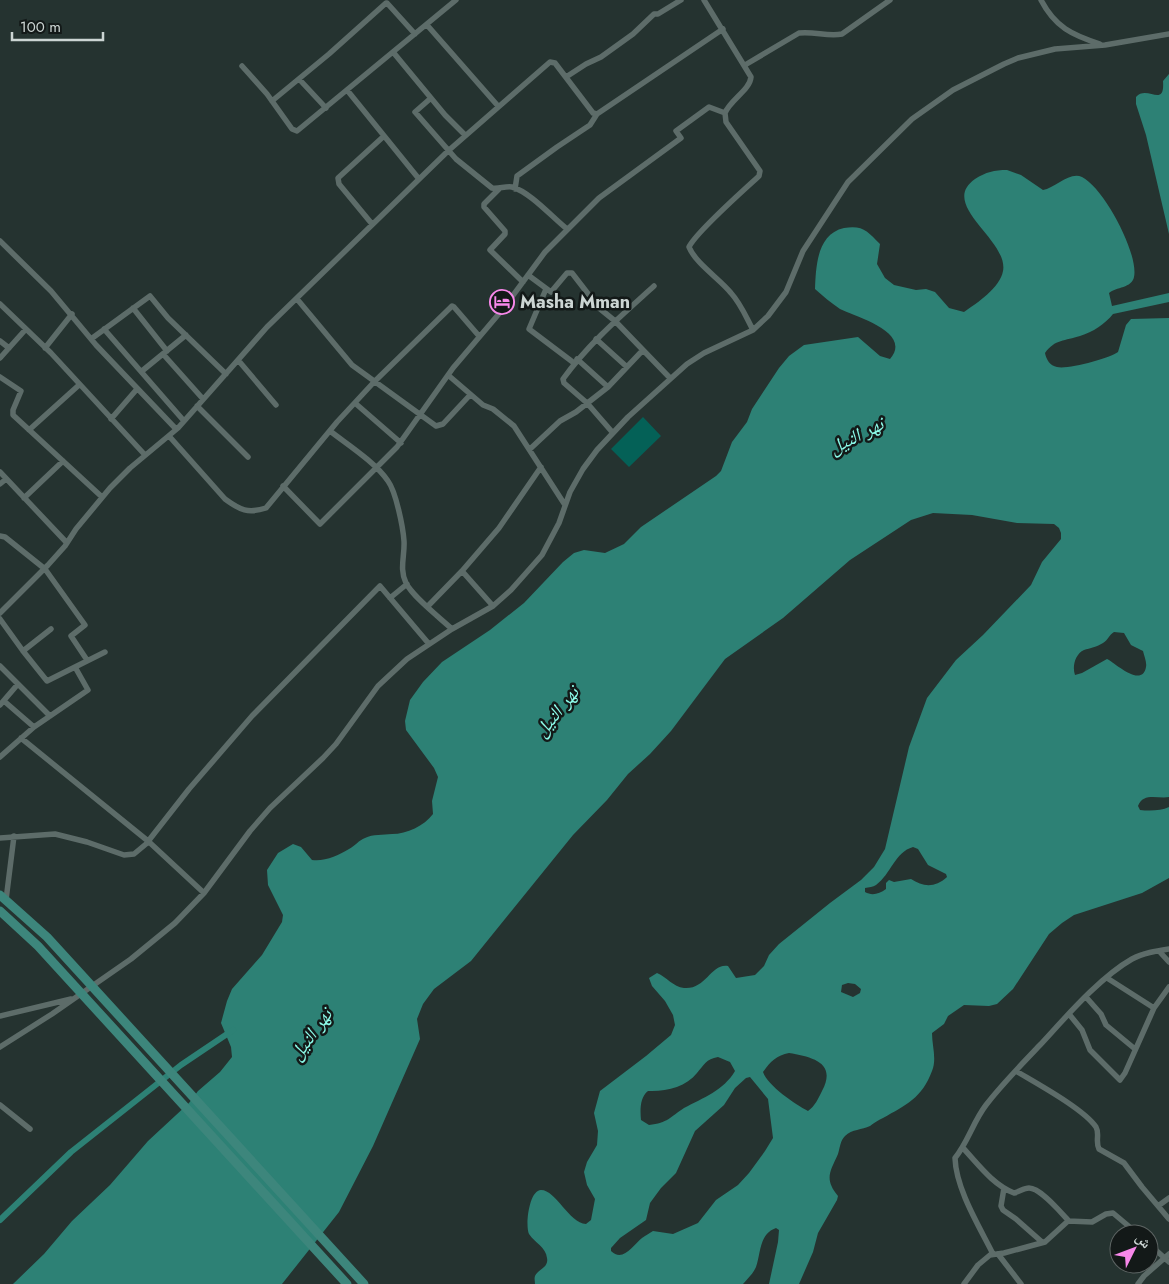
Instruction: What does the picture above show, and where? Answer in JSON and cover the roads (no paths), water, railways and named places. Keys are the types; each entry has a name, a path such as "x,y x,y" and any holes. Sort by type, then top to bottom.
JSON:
{"main road":[{"path":"3,897 46,937 364,1284"},
{"path":"0,911 38,946 347,1284"}],"street":[{"path":"242,66 272,101 292,129 295,131 299,130 456,0"},
{"path":"566,78 586,64 601,57 633,34 654,14 658,14 681,0"},
{"path":"704,0 751,77 749,85 731,102 725,113 726,122 760,171 759,176 689,247 706,268 732,293 753,330"},
{"path":"744,65 799,33 806,32 834,36 842,34 890,0"},
{"path":"1041,0 1054,21 1066,30 1082,38 1105,45"},
{"path":"272,101 329,54 386,3 415,34"},
{"path":"427,25 498,106"},
{"path":"515,189 517,176 590,125 596,114 722,29"},
{"path":"0,1047 76,998 131,959 175,923 204,893 250,830 336,744 378,686 407,659 452,629 493,606 511,590 542,556 556,530 565,505 583,469 597,450 670,378 687,364 704,353 753,330 768,316 786,292 803,251 848,182 912,119 954,90 1004,64 1035,53 1055,49 1105,45 1169,34"},
{"path":"394,52 445,115 465,135"},
{"path":"1,610 45,569 102,497 145,455 184,421 267,328 419,178 465,135 550,62 555,63 593,113 596,114"},
{"path":"299,79 326,108"},
{"path":"347,90 419,178"},
{"path":"431,98 415,112 448,151 486,184 498,189"},
{"path":"283,486 320,524 401,443 448,375 540,258 567,229 599,198 681,138 676,131 709,107 725,113"},
{"path":"372,224 339,184 338,178 384,136"},
{"path":"523,282 490,250 506,234 484,207 484,204 498,189 505,187 515,189 539,204 567,229"},
{"path":"0,241 51,291 91,339 176,429"},
{"path":"528,275 551,292 567,273 572,273 599,308 616,321 670,378"},
{"path":"613,433 587,403 563,381 576,361 596,339 654,286"},
{"path":"546,289 529,329 576,361 608,387"},
{"path":"91,339 150,296 165,316 226,374"},
{"path":"297,299 348,361 436,426 440,426 470,395"},
{"path":"0,304 45,348 145,455"},
{"path":"169,436 225,499 235,507 254,512 266,508 330,431 374,382 452,306 479,336"},
{"path":"133,308 165,352 204,399"},
{"path":"45,348 72,314"},
{"path":"0,358 26,329"},
{"path":"104,329 184,421"},
{"path":"142,372 186,335"},
{"path":"596,339 627,366"},
{"path":"0,341 9,348"},
{"path":"530,449 560,421 608,387 643,350"},
{"path":"238,360 276,405"},
{"path":"448,375 470,395 483,405 493,409 514,426 565,505"},
{"path":"0,378 21,391 13,413 102,497"},
{"path":"29,430 79,385"},
{"path":"111,419 137,389"},
{"path":"355,403 401,443"},
{"path":"197,406 248,457"},
{"path":"330,431 376,468 388,482 394,494 403,537 402,566 407,584 412,592 452,629"},
{"path":"24,498 62,461"},
{"path":"428,606 462,572 499,528 541,467"},
{"path":"0,472 67,543"},
{"path":"0,484 6,479"},
{"path":"0,536 45,569 84,625 84,627 71,636 87,660"},
{"path":"462,572 493,606"},
{"path":"390,598 407,584"},
{"path":"0,838 55,834 129,856 141,849 189,789 252,716 380,586 429,644"},
{"path":"0,619 47,681 105,652"},
{"path":"23,651 51,629"},
{"path":"0,666 50,716"},
{"path":"0,757 34,727 88,690 75,667"},
{"path":"18,684 2,703 34,727"},
{"path":"21,738 148,842 204,893"},
{"path":"3,897 14,836"},
{"path":"1021,1284 995,1254 962,1190 955,1158 963,1148 986,1104 1086,997 1132,959 1141,955 1169,949"},
{"path":"1159,951 1169,962"},
{"path":"1107,978 1154,1008"},
{"path":"1069,1014 1082,1030 1090,1050 1119,1080 1122,1079 1154,1008 1169,987"},
{"path":"1086,997 1101,1014 1106,1025 1135,1048"},
{"path":"0,1016 76,998"},
{"path":"1016,1071 1065,1100 1092,1122 1098,1131 1096,1141 1099,1149 1124,1163 1169,1219"},
{"path":"0,1105 30,1129"},
{"path":"963,1148 1004,1188 1014,1193 1027,1188 1033,1188 1046,1197 1069,1221"},
{"path":"1004,1188 1001,1206 1003,1210 1016,1218 1042,1242"},
{"path":"1158,1206 1169,1198"},
{"path":"964,1284 978,1265 995,1254 1048,1240 1069,1221 1092,1222 1106,1214 1113,1213 1126,1224"},
{"path":"1138,1284 1144,1276 1167,1258"}],"water":[{"path":"1169,74 1169,234 1146,135 1136,104 1136,97 1145,93 1158,95 1161,93 1163,81"},
{"name":"نهر النيل","path":"1002,170 1021,175 1043,190 1073,176 1082,177 1100,194 1126,238 1134,267 1133,281 1109,293 1112,306 1169,293 1169,302 1113,314 1094,330 1061,341 1049,348 1045,353 1049,362 1057,367 1070,367 1098,360 1118,352 1126,325 1131,319 1169,318 1169,797 1143,799 1138,806 1140,810 1147,811 1169,807 1169,878 1142,893 1074,915 1049,934 1013,989 997,1004 989,1006 964,1005 948,1016 944,1024 932,1033 933,1066 928,1080 918,1094 899,1109 870,1126 851,1132 842,1140 830,1175 831,1185 838,1196 837,1200 818,1233 813,1252 799,1284 769,1284 778,1242 779,1230 776,1228 766,1235 756,1267 743,1284 535,1284 535,1276 545,1266 547,1261 545,1251 531,1237 528,1230 529,1209 534,1196 541,1190 547,1191 580,1222 586,1224 591,1220 595,1199 587,1185 584,1172 587,1162 597,1145 598,1131 594,1113 600,1091 671,1035 675,1025 673,1015 665,1001 652,986 649,978 657,973 677,986 692,988 722,966 728,966 736,978 755,975 764,966 769,955 779,944 861,880 874,867 885,849 909,747 927,698 956,660 1031,585 1042,562 1061,539 1059,528 1054,524 1017,523 972,515 933,513 911,520 850,560 783,618 725,659 671,731 628,774 607,800 573,835 471,961 434,989 423,1004 417,1019 420,1039 373,1146 339,1212 282,1284 13,1284 44,1254 72,1221 110,1185 148,1141 189,1103 198,1091 220,1072 232,1057 231,1047 221,1023 227,1001 232,989 262,955 282,922 283,915 268,885 267,870 278,853 293,844 301,847 312,860 326,859 336,856 368,837 398,834 415,828 433,814 432,801 438,777 434,768 406,730 405,721 410,700 423,682 442,662 490,630 524,603 574,553 584,550 605,553 624,544 641,527 716,476 721,471 732,442 747,422 752,409 779,368 789,356 804,345 858,337 880,356 890,359 895,349 894,341 889,333 869,321 840,309 815,289 817,261 820,252 828,237 835,231 856,227 868,232 880,244 877,264 885,278 894,285 935,292 949,308 964,312 993,289 1003,271 1002,259 996,247 969,211 965,200 966,189 975,179 990,172","holes":["1112,633 1124,633 1131,645 1143,651 1146,661 1143,673 1134,675 1107,659 1075,675 1074,665 1078,654 1103,643","913,847 918,849 928,865 946,874 947,877 934,885 920,884 911,879 894,882 889,880 886,883 886,889 881,892 876,894 865,892 865,888 875,886 886,875 897,858","848,983 855,984 861,989 860,993 853,997 841,992 842,985","789,1053 814,1059 820,1063 827,1074 822,1091 813,1107 808,1111 776,1089 763,1072 768,1065 781,1055","718,1057 730,1062 735,1071 725,1083 665,1121 649,1125 641,1120 642,1100 648,1091 675,1088 687,1082 711,1059","750,1077 768,1099 773,1138 765,1151 738,1185 716,1200 698,1223 673,1234 653,1231 642,1238 628,1252 620,1255 615,1254 611,1251 611,1248 620,1238 646,1220 650,1203 661,1188 676,1173 695,1131 724,1105 735,1088 746,1078"]}],"waterway":[{"path":"0,1220 71,1152 181,1065 233,1030"}],"place":[{"name":"Masha Mman","path":"502,302"}]}
